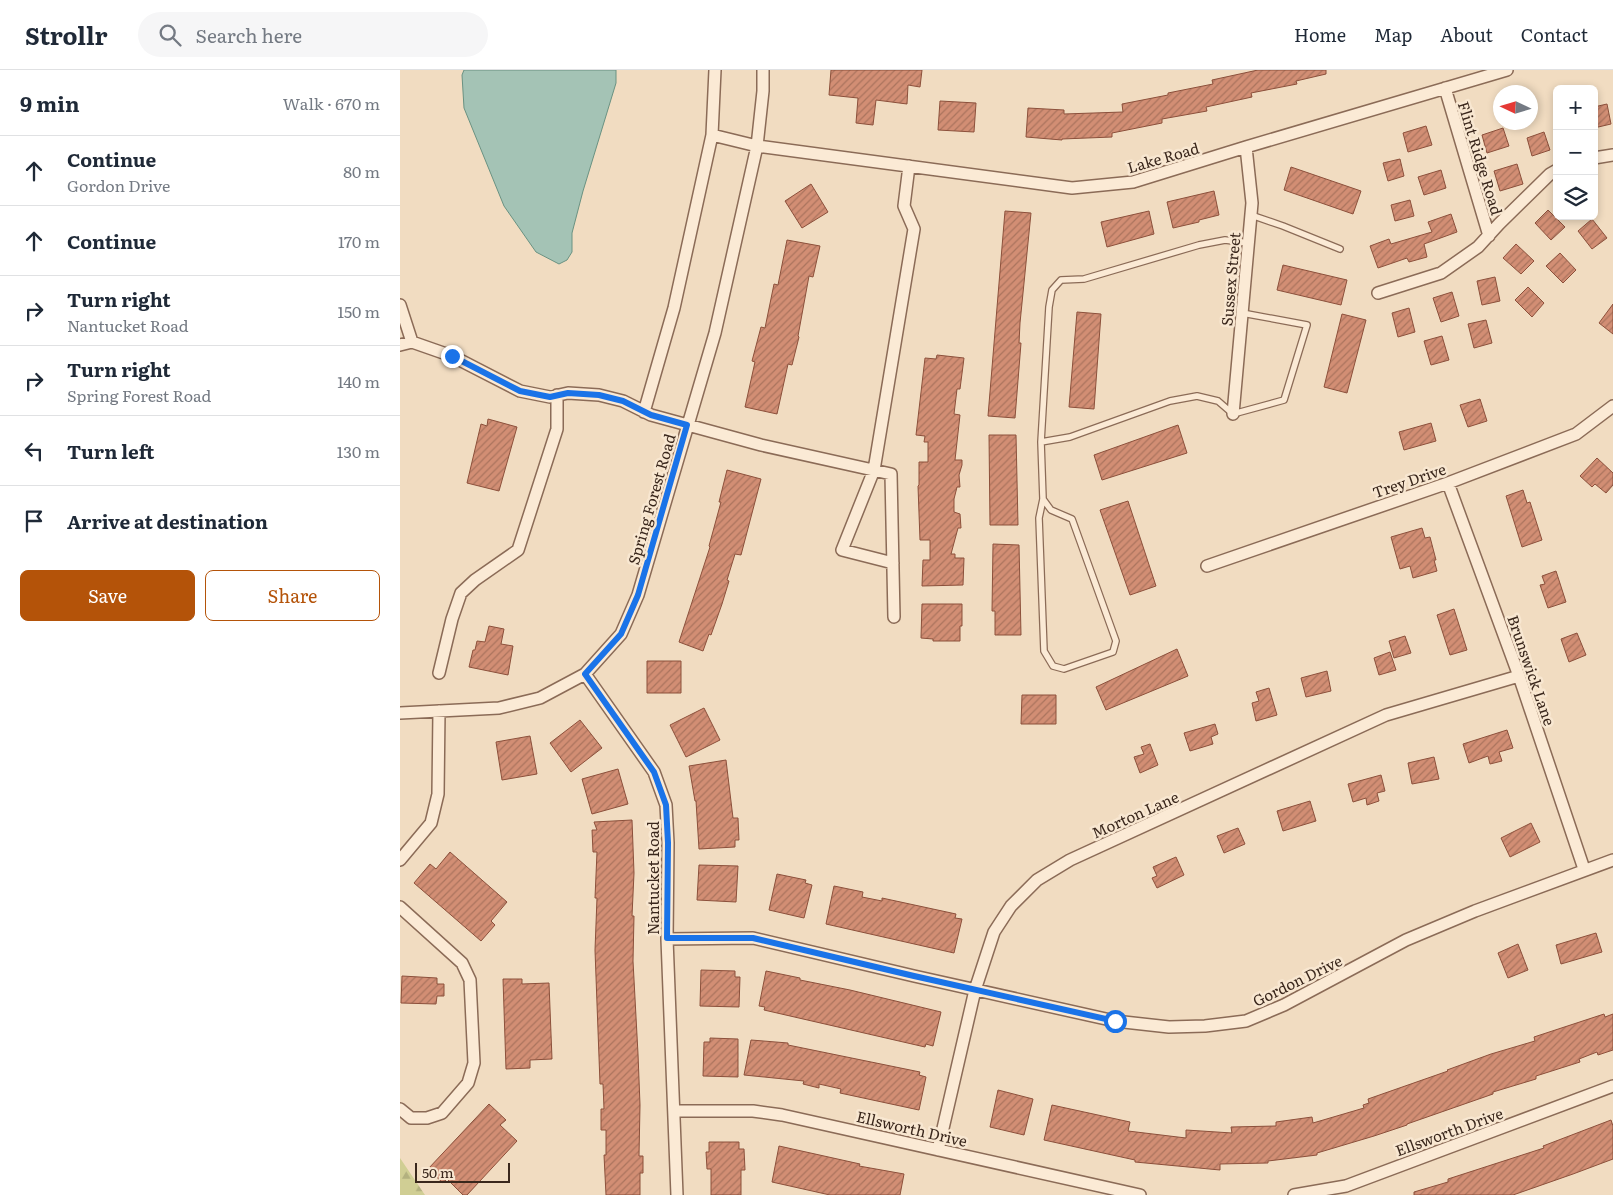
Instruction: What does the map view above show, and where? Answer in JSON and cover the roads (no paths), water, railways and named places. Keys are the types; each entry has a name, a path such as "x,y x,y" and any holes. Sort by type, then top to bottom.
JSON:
{"street":[{"path":"644,412 674,308 712,135 715,70"},
{"name":"Spring Forest Road","path":"400,713 499,708 540,698 585,674 621,634 638,595 715,332 756,146 763,91 763,70"},
{"name":"Lake Road","path":"712,135 756,146 1072,188 1133,182 1507,70"},
{"name":"Flint Ridge Road","path":"1445,88 1488,236"},
{"name":"Sussex Street","path":"1233,414 1252,203 1246,147"},
{"path":"1598,157 1613,155"},
{"path":"893,563 842,550 874,470 914,230 904,206 909,166"},
{"name":"Flint Ridge Road","path":"1378,293 1441,273 1478,247 1553,172"},
{"path":"400,305 412,342"},
{"path":"400,345 412,342 452,356 520,391 550,397 568,393 599,395 623,401 644,412 687,425 761,445 891,474 894,617"},
{"path":"439,673 452,619 461,593 475,580 518,550 557,429 557,396"},
{"name":"Trey Drive","path":"1207,566 1448,483 1576,434 1613,406"},
{"name":"Brunswick Lane","path":"1448,483 1519,676 1584,869"},
{"name":"Nantucket Road","path":"585,674 654,772 666,805 668,843 667,938 677,1195"},
{"name":"Morton Lane","path":"938,1150 975,990 994,932 1011,906 1036,880 1070,860 1386,715 1519,676"},
{"path":"400,860 430,823 438,794 438,711"},
{"name":"Gordon Drive","path":"667,938 753,938 1115,1021 1160,1026 1205,1026 1246,1020 1284,1006 1406,940 1475,910 1613,860"},
{"path":"400,907 462,963 470,980 474,1063 468,1083 442,1113 427,1118 410,1118 400,1109"},
{"name":"Ellsworth Drive","path":"1294,1195 1346,1186 1613,1086"},
{"name":"Ellsworth Drive","path":"675,1111 753,1111 782,1115 1140,1195"}],"lane":[{"path":"1251,215 1340,249"},
{"path":"1043,499 1051,510 1072,519 1116,641 1113,652 1064,669 1053,666 1044,651 1039,518 1043,499 1041,442 1049,307 1052,290 1061,280 1084,279 1199,245 1224,240 1248,243"},
{"path":"1041,442 1070,437 1170,401 1197,396 1218,401 1233,414 1284,400 1308,325 1242,313"}]}
